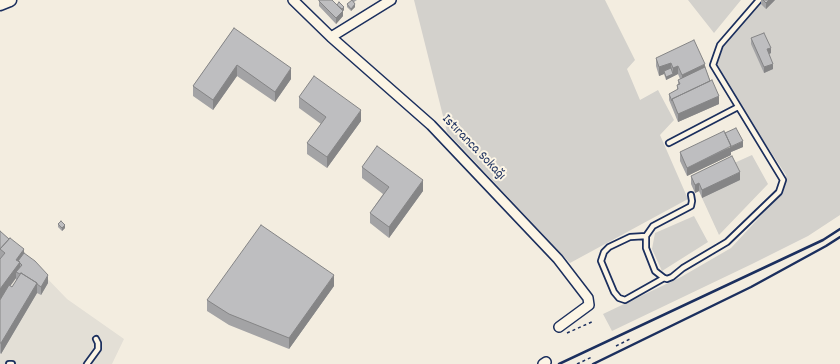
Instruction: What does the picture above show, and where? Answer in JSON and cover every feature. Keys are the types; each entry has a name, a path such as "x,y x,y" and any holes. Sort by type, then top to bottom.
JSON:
{"street":[{"path":"0,4 10,0"},
{"name":"Istıranca Sokağı","path":"293,0 331,37 432,125 562,265 588,298 589,305 560,327"},
{"path":"331,37 391,0"}],"lane":[{"path":"646,236 630,237 609,247 604,252 601,261 614,292 619,298 625,300 664,278 667,279 672,277 727,242 779,192 783,180 713,65 720,45 759,0"},
{"path":"668,143 738,107"},
{"path":"664,278 655,271 646,248 646,236 653,226 690,206 692,201 691,195"},
{"path":"87,364 98,349 96,339"}],"path":[{"path":"567,333 594,321"},
{"path":"616,346 632,338"},
{"path":"577,364 592,357"}],"shaded area":[{"path":"414,0 605,0 635,60 627,69 640,100 658,90 674,120 660,135 688,199 570,263 447,132"},
{"path":"688,0 741,0 714,33"},
{"path":"762,0 840,0 840,215 808,236 612,331 603,314 681,277 731,248 783,192 786,175 742,108 717,65 724,45"},
{"path":"752,155 768,184 719,235 702,198 740,180 732,164"},
{"path":"694,216 708,242 662,271 652,249 655,233"},
{"path":"0,238 42,273 67,299 124,339 112,364 0,364"}],"building":[{"path":"319,0 332,0 343,11 336,18"},
{"path":"352,0 355,4 351,9 347,4"},
{"path":"339,2 344,7 342,9 337,5"},
{"path":"234,28 291,68 275,92 237,65 213,100 193,86"},
{"path":"764,33 771,48 767,49 773,64 764,67 751,38"},
{"path":"694,40 705,64 682,75 678,66 673,68 671,63 659,67 656,58"},
{"path":"705,67 710,81 672,99 672,101 669,94 678,89 677,85 680,84 678,80"},
{"path":"671,68 673,74 666,77 664,71"},
{"path":"314,76 361,110 327,157 307,143 326,117 299,97"},
{"path":"712,80 719,96 678,114 672,99"},
{"path":"736,128 743,141 730,147 731,146 725,133"},
{"path":"724,131 731,146 687,168 680,152"},
{"path":"377,146 423,180 389,227 370,213 389,187 362,167"},
{"path":"732,156 740,172 702,190 699,183 695,185 691,176"},
{"path":"61,221 65,225 62,228 58,224"},
{"path":"261,225 334,275 289,338 229,314 207,300"},
{"path":"0,231 9,239 0,249"},
{"path":"10,238 24,249 16,260 20,262 0,289 0,259 5,253 0,249"},
{"path":"24,253 35,261 48,275 41,287 21,273 16,272 22,265 18,261"},
{"path":"21,273 37,283 0,343 0,300 9,285 12,287"}],"railway":[{"path":"559,364 823,240 840,229"},
{"path":"593,364 751,287 840,237"}]}
